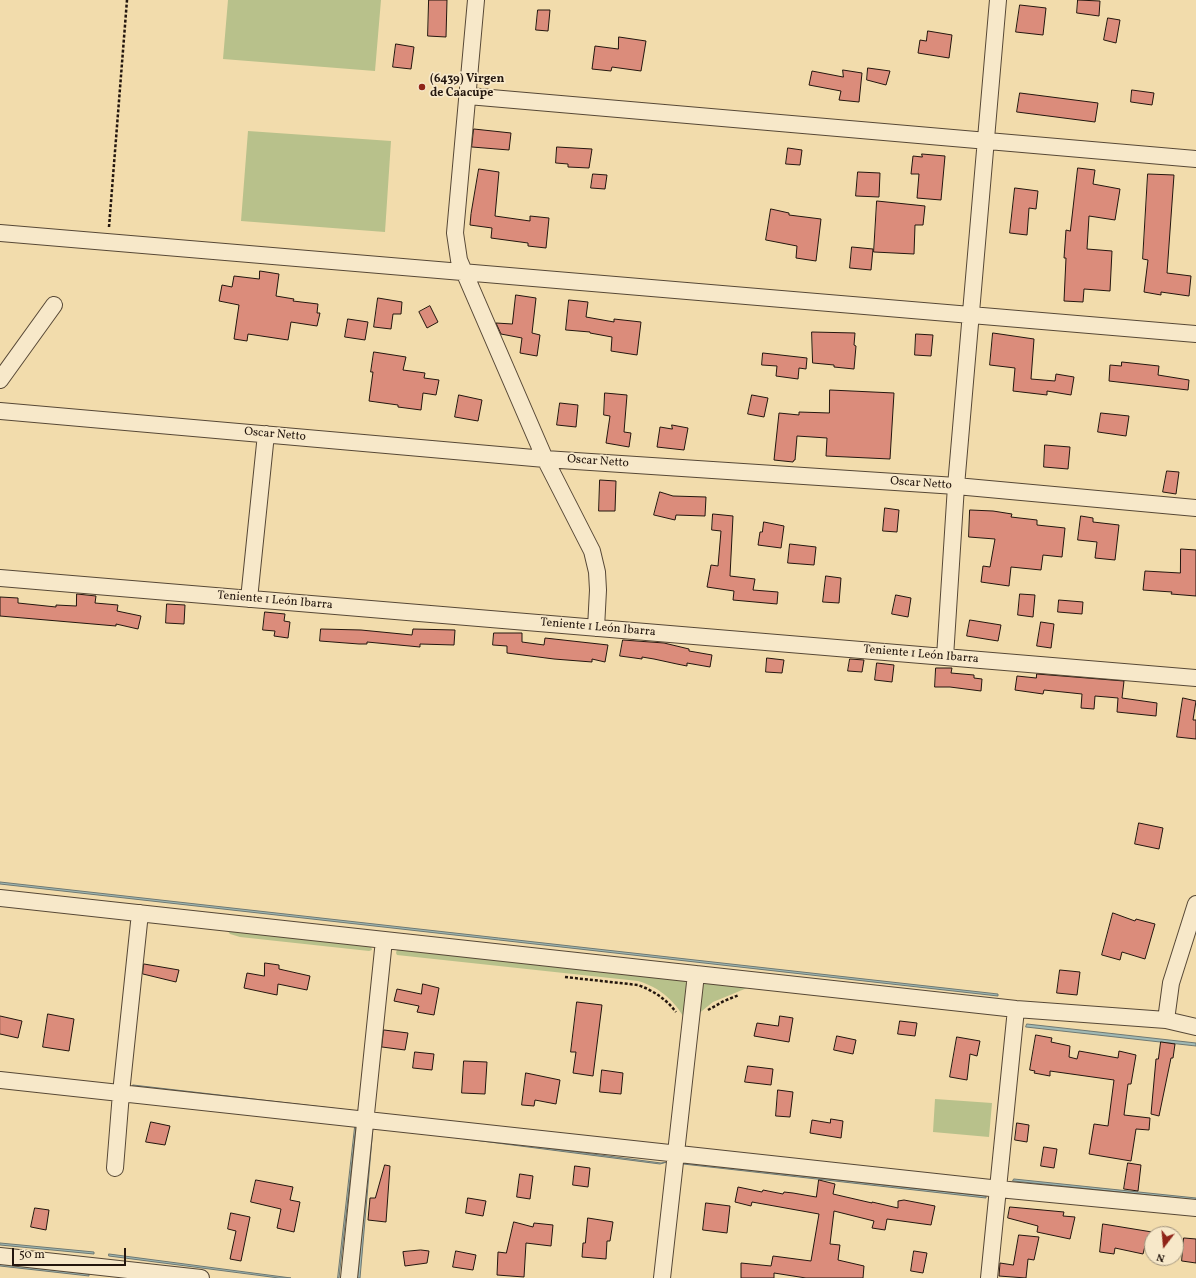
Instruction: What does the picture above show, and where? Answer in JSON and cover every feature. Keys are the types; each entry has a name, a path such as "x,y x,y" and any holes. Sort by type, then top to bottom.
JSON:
{"street":[{"path":"476,0 455,233 459,260 545,458 592,551 598,572 596,628"},
{"path":"945,657 956,486 998,0"},
{"path":"468,96 1196,159"},
{"path":"0,233 1196,334"},
{"path":"0,380 54,305"},
{"name":"Oscar Netto","path":"0,411 545,458 956,486 1196,508"},
{"path":"249,599 266,434"},
{"name":"Teniente 1 León Ibarra","path":"0,578 1196,678"},
{"path":"0,898 1016,1009 1166,1020 1196,1027"},
{"path":"1166,1020 1171,983 1196,904"},
{"path":"115,1168 121,1093 140,913"},
{"path":"349,1278 384,940"},
{"path":"662,1278 696,974"},
{"path":"989,1278 1016,1009"},
{"path":"0,1080 676,1154 1196,1208"},
{"path":"0,1256 202,1278"}],"path":[{"path":"107,242 127,0"},
{"path":"632,984 650,989 658,994 678,1015"},
{"path":"705,1012 724,1001 744,993"}],"green space":[{"path":"228,0 381,0 375,71 223,59"},
{"path":"248,131 391,141 385,232 241,221"},
{"path":"227,930 371,946 372,950 369,951 240,937 230,934"},
{"path":"397,949 747,988 713,1002 687,1023 678,1009 667,997 654,987 638,981 397,955"},
{"path":"935,1099 992,1103 989,1137 933,1132"}],"water":[{"path":"0,882 998,994 998,996 0,884"},
{"path":"1027,1024 1196,1043 1196,1046 1026,1027"},
{"path":"133,1086 357,1111 357,1112"},
{"path":"372,1125 661,1163 667,1162 660,1164 373,1127 360,1278 358,1278"},
{"path":"355,1127 356,1127 338,1278"},
{"path":"683,1164 986,1196 986,1198"},
{"path":"1014,1179 1196,1198 1196,1200 1013,1181"},
{"path":"0,1243 94,1252 94,1254 0,1245"},
{"path":"109,1254 291,1278 279,1278 109,1256"},
{"path":"0,1264 89,1274 89,1276 0,1266"}],"building":[{"path":"429,0 447,0 446,37 428,36"},
{"path":"1078,0 1100,1 1099,16 1077,13"},
{"path":"1020,5 1046,8 1043,35 1016,32"},
{"path":"538,10 550,10 548,31 536,30"},
{"path":"1108,18 1120,20 1116,43 1104,40"},
{"path":"928,31 952,35 949,58 918,53 920,40 926,41"},
{"path":"619,37 646,41 641,71 612,67 611,71 592,69 595,46 618,49"},
{"path":"396,44 414,47 411,69 393,67"},
{"path":"868,68 890,71 886,85 867,80"},
{"path":"843,70 862,73 859,102 839,100 841,91 809,85 812,71 843,77"},
{"path":"1132,90 1154,93 1152,105 1131,102"},
{"path":"1020,93 1098,103 1095,122 1017,112"},
{"path":"474,129 511,133 509,150 472,147"},
{"path":"557,147 592,149 589,168 568,167 568,164 556,163"},
{"path":"788,148 802,150 800,165 786,164"},
{"path":"922,154 945,156 941,200 917,198 919,174 911,174 913,156 922,157"},
{"path":"1078,168 1095,170 1093,184 1120,189 1115,220 1089,216 1087,249 1112,251 1110,291 1084,289 1083,302 1064,301 1066,258 1064,258 1066,230 1070,231"},
{"path":"479,169 499,172 495,216 530,221 530,216 549,218 546,248 528,246 528,243 491,238 492,228 470,225"},
{"path":"858,172 880,173 879,197 856,196"},
{"path":"593,174 607,175 605,189 591,188"},
{"path":"1148,174 1174,175 1167,273 1191,276 1189,296 1161,292 1161,295 1144,292 1148,260 1143,259"},
{"path":"1015,188 1038,191 1036,209 1029,208 1027,235 1010,233"},
{"path":"877,201 925,206 923,225 915,225 914,254 874,252"},
{"path":"771,209 789,213 789,215 821,219 816,261 796,258 797,246 766,240"},
{"path":"852,247 873,249 871,270 850,268"},
{"path":"260,271 279,274 276,296 294,299 293,301 318,304 317,313 320,313 317,326 291,322 288,340 248,334 247,341 234,339 239,305 219,301 222,285 232,287 234,276 259,279"},
{"path":"516,295 536,298 532,333 540,335 537,356 520,353 522,338 501,334 496,323 512,324"},
{"path":"378,298 402,302 401,314 393,314 391,329 374,327"},
{"path":"569,300 588,302 586,317 614,322 614,319 641,322 637,355 611,351 612,337 590,332 566,330"},
{"path":"430,306 438,322 427,328 419,312"},
{"path":"348,319 368,322 365,340 345,337"},
{"path":"812,332 855,333 854,345 856,346 854,369 813,363"},
{"path":"993,333 1034,339 1031,379 1055,381 1056,374 1074,377 1071,395 1047,391 1047,395 1013,391 1015,368 990,365"},
{"path":"916,334 933,335 931,356 915,355"},
{"path":"374,352 406,357 403,370 425,373 424,378 439,380 436,395 423,393 421,410 369,401"},
{"path":"763,353 807,358 806,369 799,368 798,379 776,376 777,366 762,365"},
{"path":"1122,362 1159,366 1158,375 1189,380 1188,390 1109,381 1110,365 1121,366"},
{"path":"830,390 894,393 890,459 826,456 827,438 797,436 795,460 793,462 774,460 779,413 799,415 799,412 829,413"},
{"path":"605,393 627,395 624,432 631,433 629,447 606,443 610,416 604,415"},
{"path":"459,395 482,400 478,421 455,417"},
{"path":"752,395 768,398 764,417 748,414"},
{"path":"560,403 578,405 576,427 557,425"},
{"path":"1101,413 1129,416 1126,436 1098,432"},
{"path":"672,425 688,428 684,450 657,447 660,427 672,429"},
{"path":"1045,445 1070,447 1068,469 1044,467"},
{"path":"1167,471 1179,472 1176,494 1163,492"},
{"path":"600,480 616,481 615,511 599,511"},
{"path":"660,492 673,496 706,497 705,516 676,515 675,520 654,515"},
{"path":"885,508 899,510 897,532 883,531"},
{"path":"970,510 1012,514 1011,517 1037,520 1037,525 1065,528 1062,557 1043,555 1041,570 1011,567 1009,586 981,582 983,566 990,567 995,539 969,537"},
{"path":"713,514 733,516 730,576 755,579 753,590 778,592 777,604 733,600 734,591 707,587 711,565 718,566 721,531 712,530"},
{"path":"1081,516 1093,518 1093,522 1119,525 1115,560 1095,558 1097,542 1078,540"},
{"path":"764,522 784,526 781,548 758,545 760,532 762,532"},
{"path":"790,544 816,547 814,565 788,563"},
{"path":"1181,549 1196,550 1196,596 1171,594 1172,592 1143,590 1145,571 1180,573"},
{"path":"826,576 841,578 839,603 823,602"},
{"path":"77,594 96,596 95,603 118,605 117,611 141,616 138,629 116,624 116,626 0,616 0,597 18,598 18,603 56,607 56,605 76,606"},
{"path":"1020,594 1035,595 1033,617 1018,615"},
{"path":"896,595 911,598 908,617 892,614"},
{"path":"1059,600 1083,602 1082,614 1058,612"},
{"path":"167,604 185,605 184,624 166,623"},
{"path":"265,612 285,614 284,621 290,622 288,638 274,636 275,631 263,630"},
{"path":"970,620 1001,625 998,641 967,636"},
{"path":"1041,622 1054,624 1051,648 1037,646"},
{"path":"321,629 361,630 412,635 413,629 455,630 454,645 420,644 420,647 367,642 367,644 359,644 320,641"},
{"path":"494,633 522,633 522,642 544,645 545,638 608,645 605,662 592,659 592,662 507,653 507,646 493,645"},
{"path":"623,640 664,643 689,649 689,651 712,655 710,667 687,663 687,666 642,657 642,659 620,656"},
{"path":"767,658 784,660 782,673 766,672"},
{"path":"850,659 864,660 862,672 848,671"},
{"path":"877,663 894,665 892,682 875,680"},
{"path":"936,668 952,668 951,673 974,675 974,678 982,679 981,691 950,687 935,687"},
{"path":"1037,674 1124,681 1122,698 1157,703 1156,716 1117,712 1118,698 1095,696 1094,709 1081,708 1082,694 1044,690 1043,694 1015,690 1017,676 1036,678"},
{"path":"1183,698 1196,701 1193,720 1196,720 1196,739 1177,737"},
{"path":"1139,823 1163,828 1159,849 1135,844"},
{"path":"1113,913 1135,921 1136,919 1155,924 1145,959 1122,952 1120,960 1102,955"},
{"path":"265,963 279,965 279,969 310,976 307,990 278,984 277,995 244,988 247,973 264,976"},
{"path":"144,964 179,970 176,982 143,974"},
{"path":"1060,970 1080,972 1077,995 1057,993"},
{"path":"423,984 439,988 434,1015 417,1012 419,1006 394,1001 397,989 421,994"},
{"path":"577,1002 602,1005 593,1076 573,1073 576,1052 571,1052"},
{"path":"48,1014 74,1019 69,1051 43,1047"},
{"path":"0,1016 22,1021 18,1038 0,1034"},
{"path":"780,1016 793,1018 789,1042 754,1036 757,1023 778,1026"},
{"path":"900,1021 917,1023 915,1036 898,1034"},
{"path":"384,1030 408,1033 405,1050 382,1047"},
{"path":"1036,1035 1052,1038 1051,1042 1070,1046 1069,1057 1077,1059 1079,1051 1118,1058 1119,1051 1136,1055 1131,1084 1128,1084 1124,1115 1150,1118 1149,1130 1136,1129 1131,1161 1089,1154 1094,1124 1108,1126 1114,1080 1050,1071 1050,1076 1034,1073 1035,1071 1030,1070"},
{"path":"837,1036 856,1040 853,1054 834,1050"},
{"path":"957,1037 980,1041 977,1056 970,1054 967,1080 950,1077"},
{"path":"1161,1042 1175,1044 1159,1116 1151,1114 1156,1059 1158,1059"},
{"path":"415,1052 434,1054 432,1070 413,1068"},
{"path":"464,1061 487,1062 485,1094 462,1093"},
{"path":"748,1066 773,1069 771,1085 745,1082"},
{"path":"602,1070 623,1073 621,1094 600,1092"},
{"path":"526,1073 560,1080 556,1104 535,1100 534,1106 522,1105"},
{"path":"778,1090 793,1092 790,1117 776,1116"},
{"path":"831,1119 843,1121 841,1138 810,1133 812,1120 830,1123"},
{"path":"151,1122 170,1126 165,1145 146,1142"},
{"path":"1017,1123 1029,1125 1027,1142 1015,1140"},
{"path":"1044,1147 1057,1149 1054,1168 1041,1166"},
{"path":"1128,1163 1141,1165 1138,1191 1124,1189"},
{"path":"385,1165 390,1166 386,1222 368,1220 370,1198 375,1198"},
{"path":"575,1166 590,1168 588,1187 573,1185"},
{"path":"520,1174 533,1176 530,1199 517,1197"},
{"path":"256,1180 293,1187 290,1200 300,1202 294,1232 277,1228 281,1209 251,1202"},
{"path":"819,1180 835,1184 833,1194 872,1203 898,1208 898,1201 904,1200 935,1206 931,1225 887,1219 885,1230 872,1228 874,1221 834,1211 830,1244 840,1245 838,1260 864,1266 863,1278 806,1278 774,1273 774,1278 741,1278 741,1263 771,1266 773,1256 811,1261 819,1214 752,1202 751,1206 735,1202 738,1187 762,1192 763,1190 783,1194 784,1192 816,1197"},
{"path":"468,1198 486,1201 483,1216 466,1213"},
{"path":"706,1203 730,1206 727,1233 703,1230"},
{"path":"1010,1207 1064,1212 1063,1216 1075,1217 1070,1239 1037,1232 1038,1226 1008,1218"},
{"path":"35,1208 49,1210 46,1230 31,1227"},
{"path":"231,1213 250,1217 241,1261 230,1259 236,1231 228,1229"},
{"path":"588,1218 613,1222 610,1241 607,1241 606,1259 582,1257"},
{"path":"514,1222 533,1227 534,1223 553,1225 551,1246 526,1243 524,1277 497,1275 498,1252 506,1253"},
{"path":"1103,1224 1144,1231 1143,1254 1115,1248 1114,1254 1100,1252"},
{"path":"1019,1235 1039,1237 1034,1260 1028,1259 1026,1278 999,1276 1000,1263 1013,1265"},
{"path":"1184,1238 1196,1239 1196,1263 1184,1261"},
{"path":"421,1250 429,1251 427,1263 405,1266 403,1252"},
{"path":"456,1251 476,1255 473,1270 453,1267"},
{"path":"914,1251 927,1253 923,1273 911,1271"}],"place":[{"name":"(6439) Virgen de Caacupe","path":"422,87"}]}
